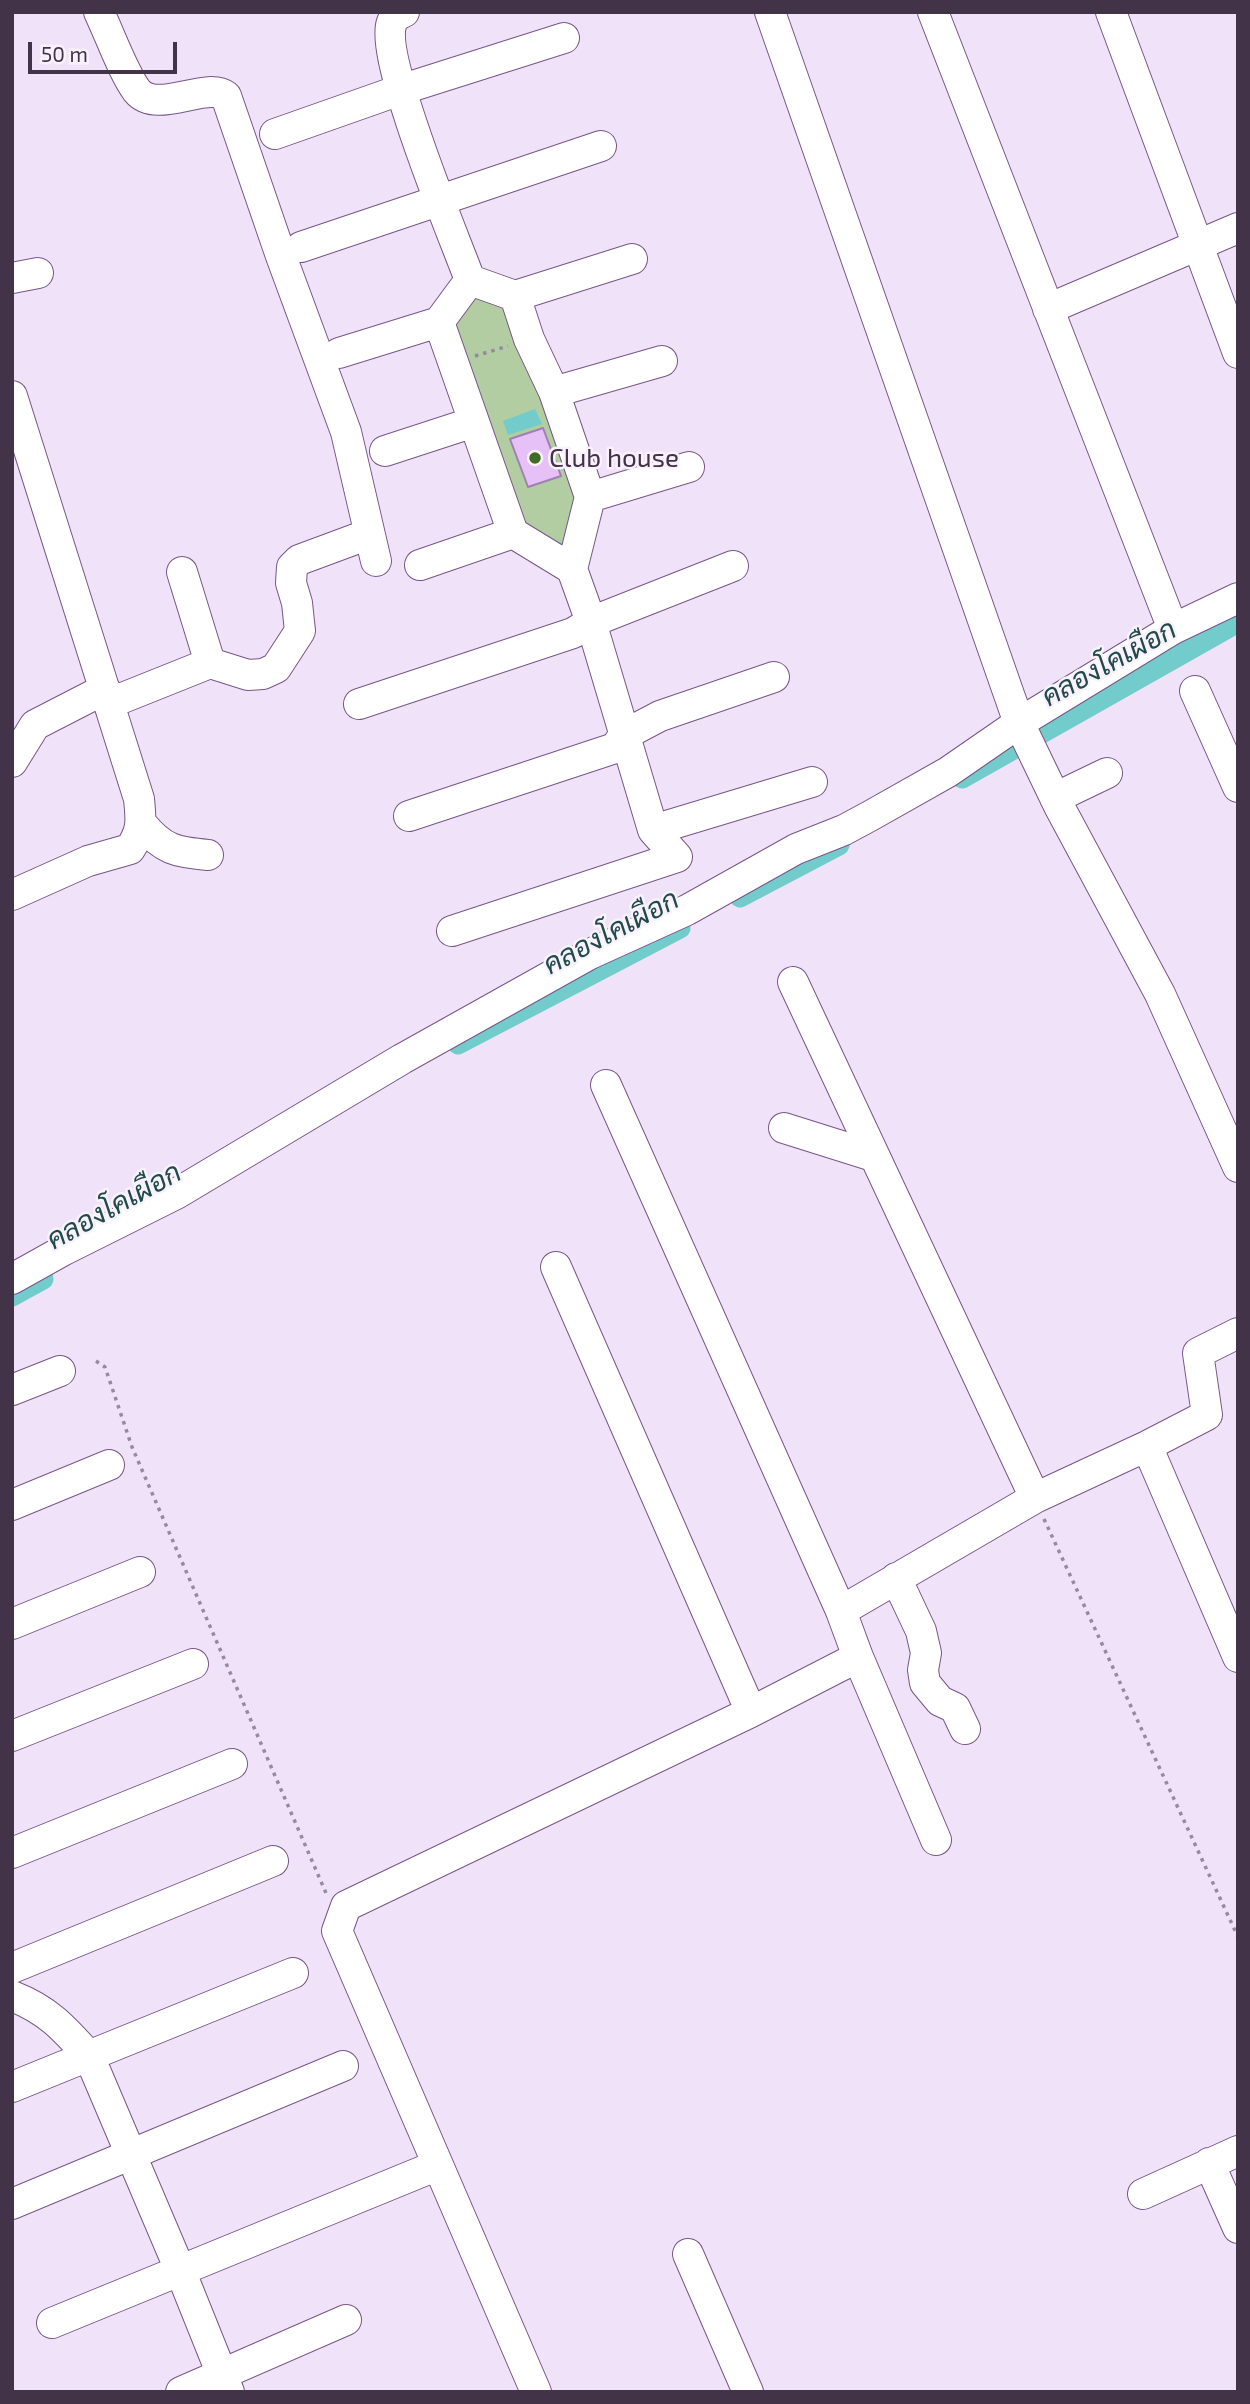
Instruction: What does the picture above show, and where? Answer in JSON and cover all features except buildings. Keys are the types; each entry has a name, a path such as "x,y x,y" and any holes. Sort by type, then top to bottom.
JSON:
{"street":[{"path":"12,762 35,725 107,696 210,663 248,675 264,674 276,668 300,631 297,603 291,583 292,567 299,560 372,548 346,432 226,96 221,92 211,91 162,99 143,95 138,91 99,12"},
{"path":"404,12 398,14 392,22 391,32 400,90 470,281"},
{"path":"770,12 1025,735 1055,798 1160,994 1238,1167"},
{"path":"933,12 1173,629"},
{"path":"1111,12 1238,353"},
{"path":"275,134 400,90 564,38"},
{"path":"301,247 601,146"},
{"path":"1048,309 1238,228"},
{"path":"470,281 515,296 632,259"},
{"path":"339,353 439,321 470,281"},
{"path":"452,931 677,857 653,830 591,622 572,569 590,497 554,392 529,340 515,296"},
{"path":"439,321 513,533 572,569"},
{"path":"554,392 662,361"},
{"path":"12,396 139,799 142,824 140,834 131,849 88,861 12,895"},
{"path":"385,451 474,422"},
{"path":"590,497 689,467"},
{"path":"420,565 513,533"},
{"path":"359,704 573,633 591,622 733,566"},
{"path":"182,572 210,663"},
{"path":"12,1279 195,1183 402,1059 590,954 687,911 796,849 853,825 948,772 1025,735 1173,629 1238,598"},
{"path":"409,817 615,748 624,736 660,716 774,677"},
{"path":"1195,691 1238,787"},
{"path":"1055,798 1108,773"},
{"path":"653,830 812,782"},
{"path":"142,824 153,839 169,849 181,853 208,855"},
{"path":"793,982 1034,1498"},
{"path":"606,1084 841,1611 936,1840"},
{"path":"784,1128 873,1156"},
{"path":"556,1267 751,1712"},
{"path":"841,1611 1034,1498 1208,1415 1198,1353 1238,1333"},
{"path":"12,1390 60,1371"},
{"path":"1147,1446 1238,1657"},
{"path":"12,1505 109,1465"},
{"path":"12,1624 140,1572"},
{"path":"896,1578 921,1631 926,1653 923,1670 925,1683 940,1701 955,1708 965,1729"},
{"path":"536,2392 337,1931 346,1906 751,1712 858,1657"},
{"path":"12,1736 193,1664"},
{"path":"12,1853 232,1764"},
{"path":"12,1968 273,1861"},
{"path":"12,2087 293,1973"},
{"path":"12,1997 36,2006 65,2029 89,2056 226,2383"},
{"path":"12,2204 343,2066"},
{"path":"1143,2194 1238,2151"},
{"path":"1209,2164 1238,2228"},
{"path":"52,2323 438,2165"},
{"path":"688,2254 748,2392"},
{"path":"181,2392 226,2383 346,2320"}],"path":[{"path":"453,363 529,340"},
{"path":"96,1361 105,1367 132,1447 339,1923"},
{"path":"1034,1498 1238,1937"}],"shaded area":[{"path":"470,280 515,296 590,497 572,569 513,533 439,322"},
{"path":"535,409 542,424 508,435 503,421"}],"waterway":[{"name":"คลองโคเผือก","path":"962,778 1238,622"},
{"name":"คลองโคเผือก","path":"740,897 839,845"},
{"name":"คลองโคเผือก","path":"458,1044 680,928"},
{"name":"คลองโคเผือก","path":"12,1296 43,1279"}],"place":[{"name":"Club house","path":"535,458"}]}
